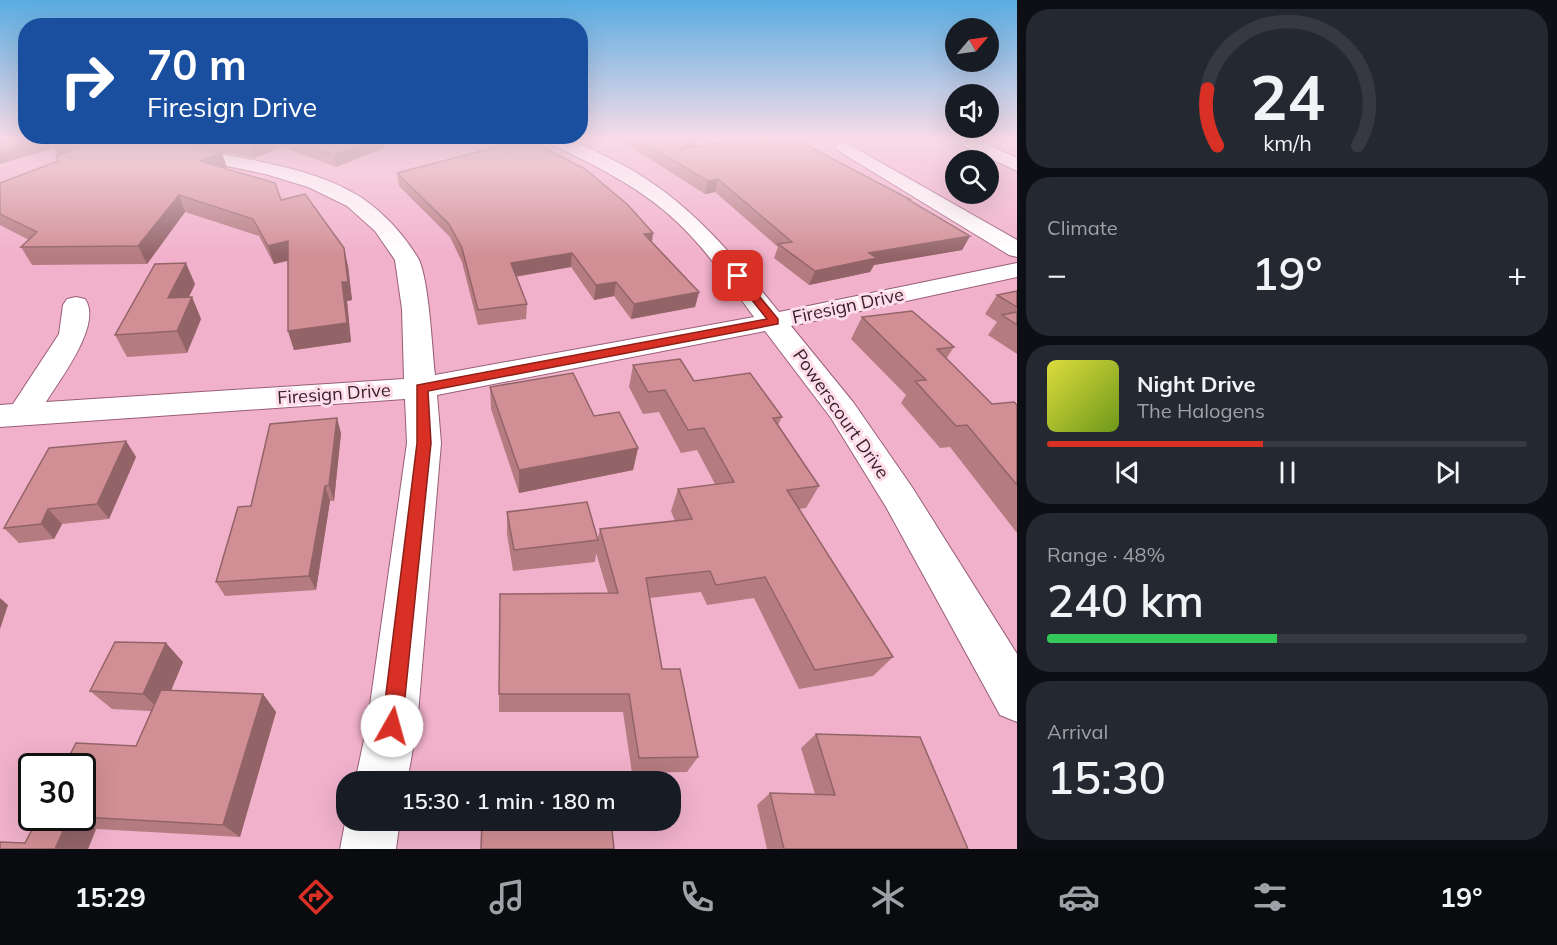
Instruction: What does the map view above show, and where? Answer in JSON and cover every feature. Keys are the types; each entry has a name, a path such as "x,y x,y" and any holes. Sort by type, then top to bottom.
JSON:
{"street":[{"path":"297,178 315,183 354,202 383,226 407,260 415,309 424,443 392,726 383,771"},
{"name":"Powerscourt Drive","path":"630,178 682,215 713,246 842,410 899,497 1017,698"},
{"path":"896,178 1017,250"},
{"name":"Firesign Drive","path":"11,416 421,388 774,321 1017,270"},
{"path":"11,416 73,334 76,304"},
{"path":"368,849 371,831"}],"building":[{"path":"14,178 257,178 275,183 281,200 305,194 344,248 348,282 342,282 347,323 288,331 288,241 268,246 253,219 179,195 138,246 21,247 37,232 0,214 0,183"},
{"path":"402,178 595,178 628,205 653,233 644,234 699,292 634,304 616,282 596,285 572,253 511,263 527,304 478,310 462,248 449,224"},
{"path":"702,178 868,178 911,200 909,200 970,236 869,253 877,258 815,271 778,244 792,242 718,179 708,181"},
{"path":"186,263 168,298 192,297 177,331 115,335 155,264"},
{"path":"1017,291 1017,307 997,295"},
{"path":"912,311 954,347 937,349 992,404 1014,402 1017,405 1017,485 967,425 956,426 915,381 926,380 862,317"},
{"path":"1017,312 1017,325 1002,315"},
{"path":"680,359 694,381 750,373 782,417 773,418 819,486 787,490 893,657 815,670 765,577 716,585 710,571 646,578 662,669 680,669 698,757 639,758 629,694 499,694 500,594 618,593 600,529 692,519 678,489 734,482 704,428 688,430 665,390 648,392 633,365"},
{"path":"573,373 594,416 619,412 638,448 519,470 490,387"},
{"path":"337,418 329,485 325,486 309,576 216,582 238,507 251,506 270,424"},
{"path":"126,441 97,504 48,509 41,524 4,528 49,448"},
{"path":"587,502 598,540 514,550 507,512"},
{"path":"115,642 166,643 143,694 90,691"},
{"path":"161,690 263,694 223,825 96,818 96,753 71,753 76,743 136,746"},
{"path":"816,734 920,737 968,849 784,849 770,793 835,795"},
{"path":"31,831 63,831 55,849 0,849 0,842 25,843"},
{"path":"482,831 612,831 614,849 481,849"}],"route":[{"path":"392,726 410,584 424,443 421,388 774,321 738,276"}]}
